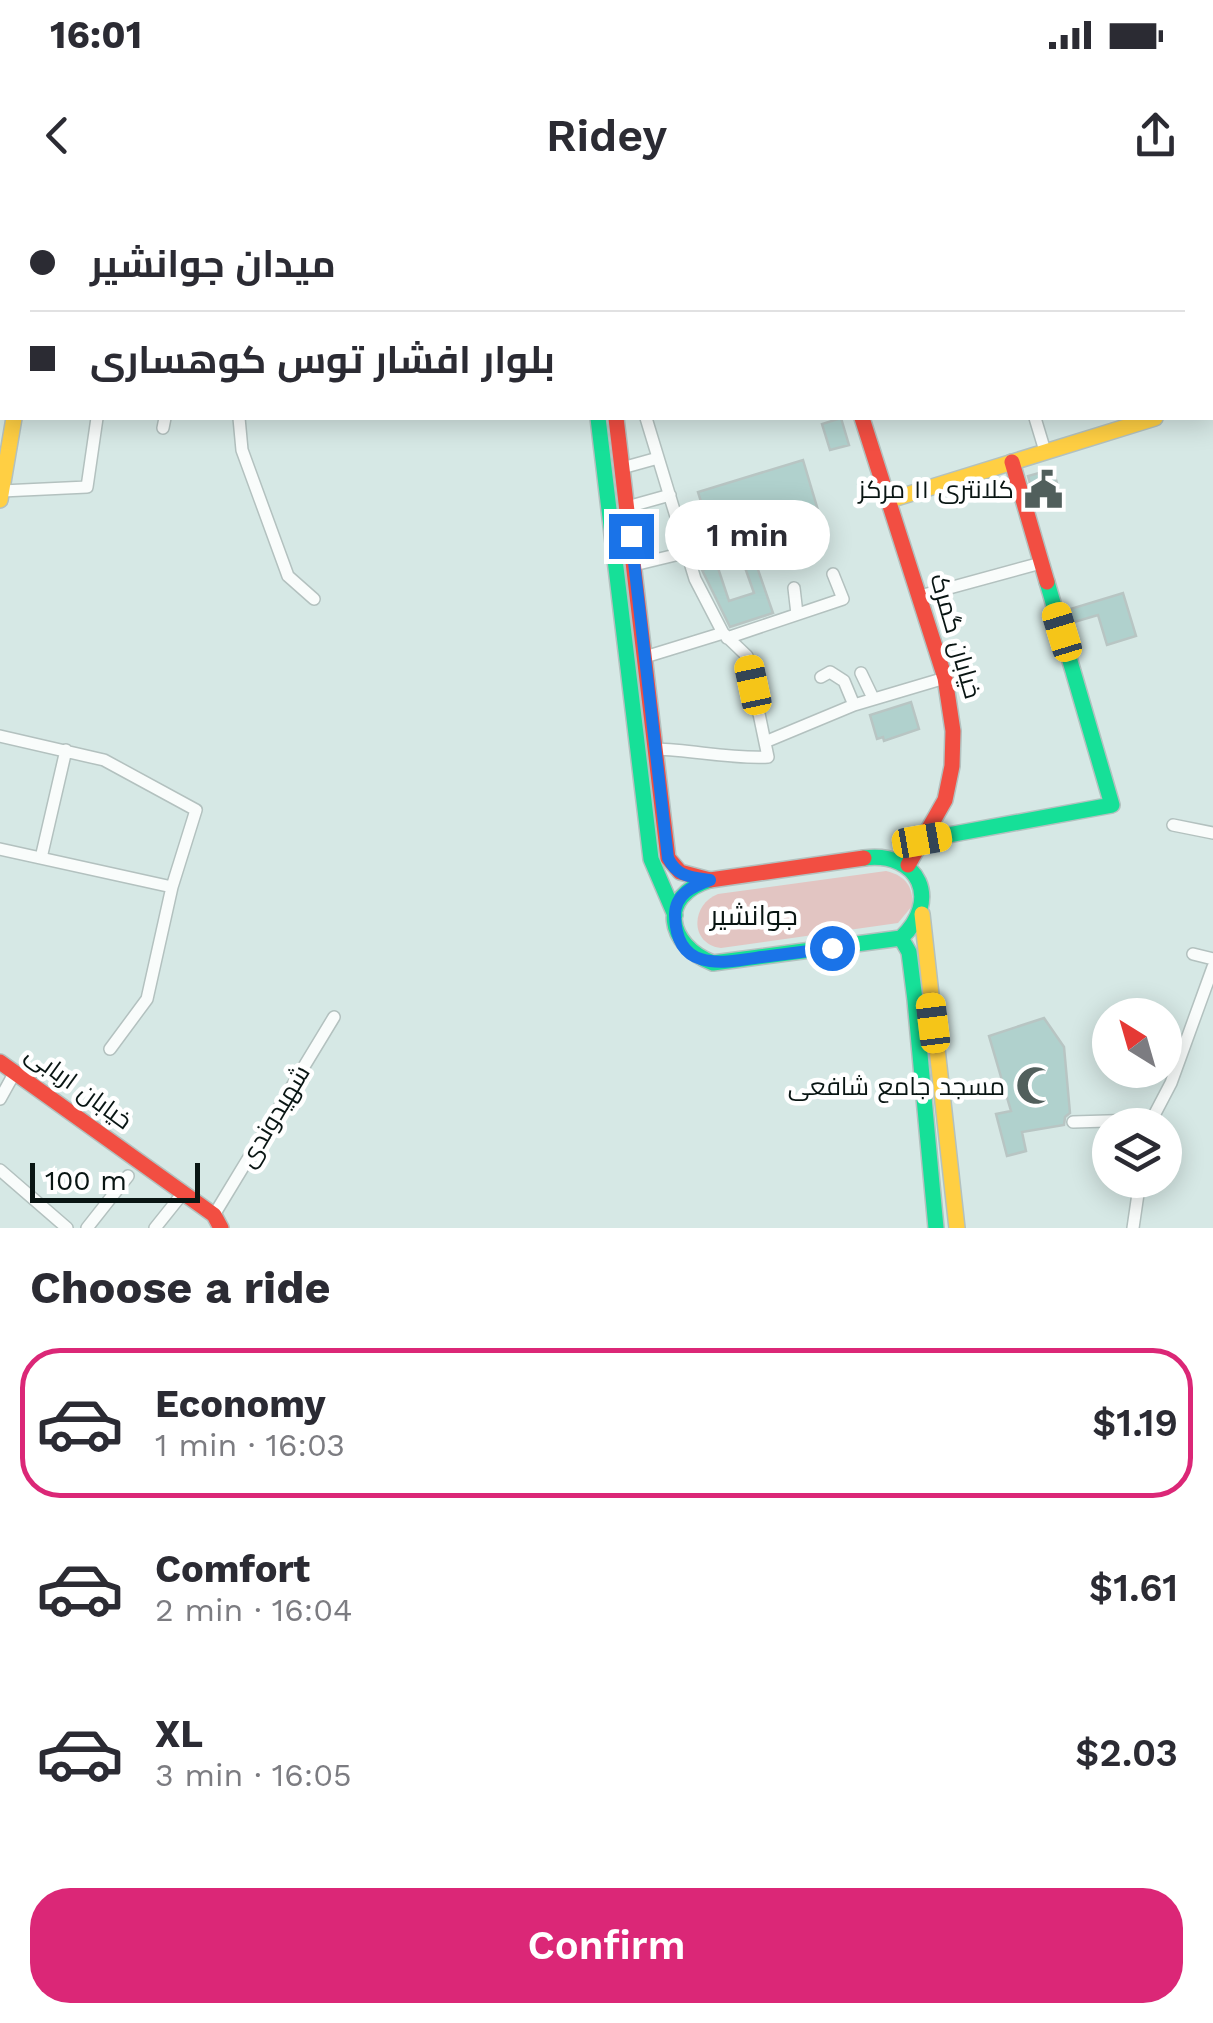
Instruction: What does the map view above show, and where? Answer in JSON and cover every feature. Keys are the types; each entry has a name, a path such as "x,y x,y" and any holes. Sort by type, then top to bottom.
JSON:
{"main road":[{"path":"598,420 651,858 675,916 679,941 687,952 712,963 902,938 918,921 921,904"},
{"path":"616,420 668,858 674,870 685,876 710,880"},
{"name":"خیابان گمرک","path":"863,420 946,678 954,723 955,756 938,816 908,865"},
{"path":"890,500 1147,420"},
{"path":"1,495 6,436"},
{"path":"922,840 1112,805 1012,462"},
{"path":"675,916 681,896 710,880 874,857 894,858 908,865 915,876 921,904 957,1228"},
{"path":"902,938 909,952 915,1000 936,1228"},
{"name":"خیابان اربابی","path":"0,1062 183,1193 217,1222"}],"street":[{"path":"1,495 86,487 98,420"},
{"path":"239,420 242,450 288,576 314,599"},
{"path":"647,420 695,579 725,635 747,656 768,757 732,759 688,750 656,750"},
{"path":"1036,420 1045,451"},
{"path":"622,468 658,458"},
{"path":"628,506 670,495"},
{"path":"634,564 688,552"},
{"path":"920,596 1041,563"},
{"path":"645,657 842,599 833,574"},
{"path":"794,588 797,614"},
{"path":"821,678 830,672 844,681 854,704"},
{"path":"860,673 873,698"},
{"path":"764,742 854,704 946,678"},
{"path":"0,736 104,760 196,810 172,887 147,999 110,1049"},
{"path":"41,858 66,750"},
{"path":"1173,825 1213,833"},
{"path":"0,849 172,887"},
{"path":"1193,954 1213,959"},
{"path":"1158,1108 1172,1083 1213,967"},
{"name":"شهیدوندی","path":"217,1222 334,1017"},
{"path":"0,1099 15,1072"},
{"path":"1074,1122 1092,1121"},
{"path":"0,1170 67,1228"},
{"path":"87,1228 128,1176"},
{"path":"155,1228 183,1193"},
{"path":"1133,1228 1137,1198"}],"shaded area":[{"path":"886,871 903,879 911,893 912,906 898,923 721,948 711,945 699,932 697,923 703,906 718,894"}],"building":[{"path":"842,420 849,445 830,450 822,424"},
{"path":"803,460 820,517 747,538 773,613 730,627 702,570 711,567 708,559 718,556 698,492","holes":["742,559 754,593 729,601 718,568"]},
{"name":"کلانتری ۱۱ مرکز","path":"1053,469 1062,501 1037,508 1028,476"},
{"path":"1123,593 1136,636 1107,645 1098,615 1071,623 1067,610"},
{"path":"911,702 919,729 884,741 883,737 877,739 870,715"},
{"name":"مسجد جامع شافعی","path":"1044,1018 1064,1047 1070,1113 1064,1125 1022,1132 1026,1151 1007,1156 996,1114 1011,1111 989,1036"}],"traffic: fast":[{"path":"598,420 651,859 675,915"},
{"path":"921,840 1112,805 1047,582"},
{"path":"710,880 682,897 674,921 686,945 713,963 901,938 920,909 918,881 899,862 864,858"},
{"path":"901,938 909,952 915,1000 936,1228"}],"traffic: slow":[{"path":"0,500 14,420"},
{"path":"890,500 1149,420"},
{"path":"922,914 957,1228"}],"traffic: jam":[{"path":"616,420 668,858 680,872 710,880 864,858"},
{"path":"863,420 945,678 953,731 952,766 945,800 908,865"},
{"path":"1012,462 1047,582"},
{"path":"0,1062 214,1215 221,1228"}],"place":[{"name":"کلانتری ۱۱ مرکز","path":"1044,489"},
{"name":"مسجد جامع شافعی","path":"1035,1086"}],"district":[{"name":"جوانشیر","path":"754,915"}],"route":[{"path":"631,536 668,858 674,870 685,876 710,880 681,896 675,916 679,941 687,952 712,963 832,948"}]}
